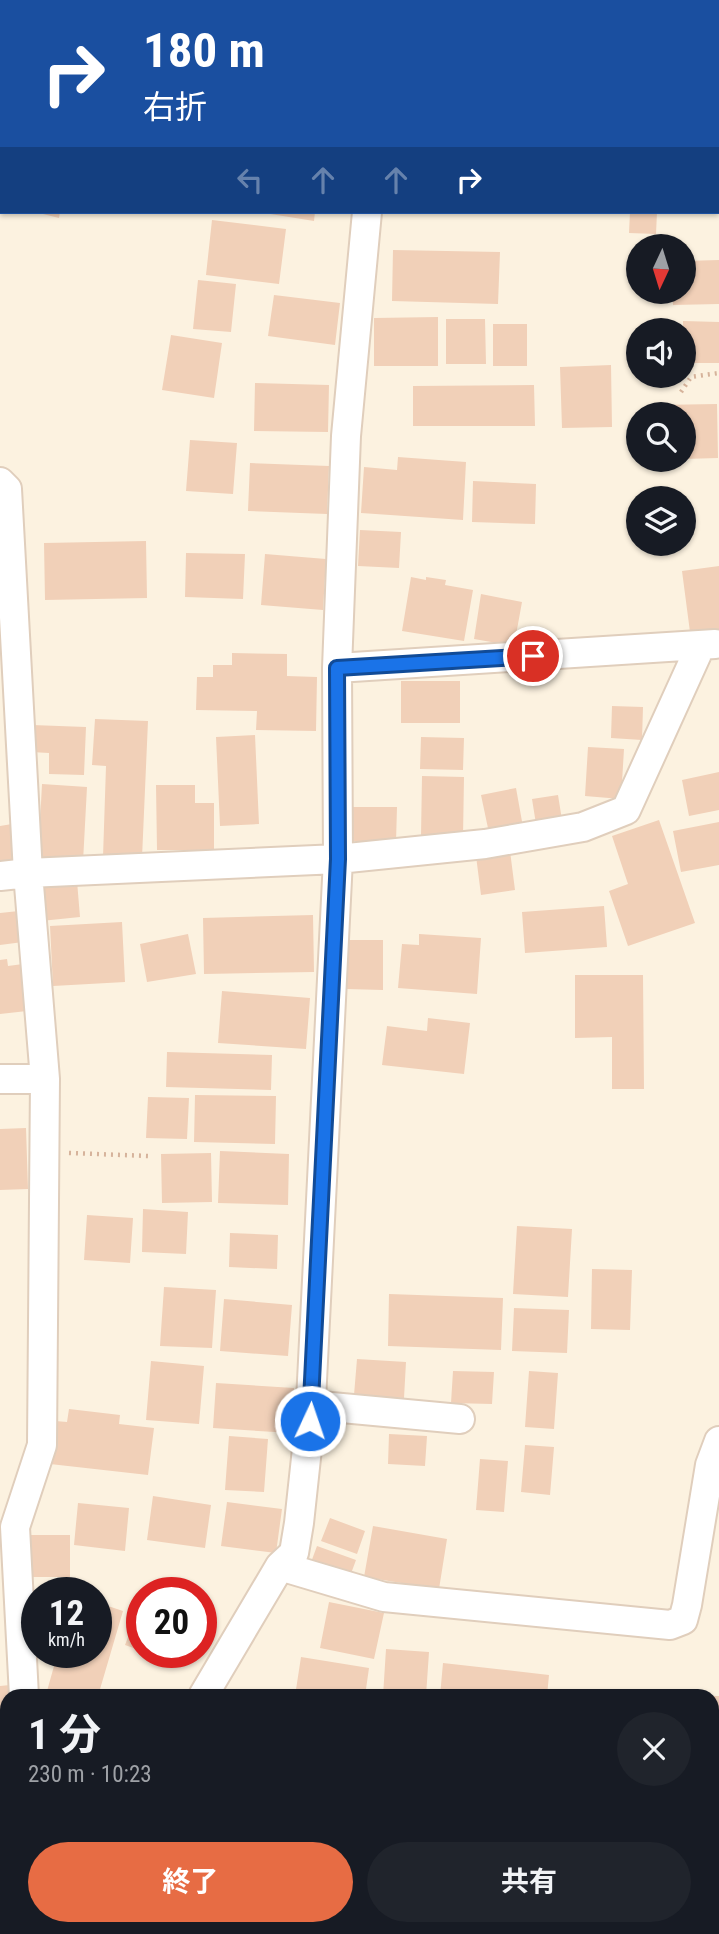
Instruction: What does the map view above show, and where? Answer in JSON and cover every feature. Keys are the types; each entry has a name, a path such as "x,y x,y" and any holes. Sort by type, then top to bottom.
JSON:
{"street":[{"path":"207,1689 280,1566 294,1553 299,1523 310,1405 338,859 337,668 346,436 368,214"},
{"path":"0,482 7,489 28,873 45,1079 42,1445 15,1527 24,1689"},
{"path":"337,668 710,645"},
{"path":"0,877 28,873 338,859 510,839 583,827 626,810 710,645"},
{"path":"0,1079 45,1079"},
{"path":"310,1405 460,1419"},
{"path":"280,1566 384,1597 670,1625 682,1620 687,1605 710,1465 719,1441"}],"path":[{"path":"681,392 691,377 719,373"},
{"path":"45,1152 149,1156"}],"building":[{"path":"43,214 60,214 59,218"},
{"path":"270,214 315,214 314,221"},
{"path":"630,214 657,214 656,234 629,233"},
{"path":"212,220 286,229 279,284 206,275"},
{"path":"393,250 500,252 498,304 392,301"},
{"path":"719,260 719,304 673,305 696,304 696,261"},
{"path":"198,280 236,284 231,332 193,329"},
{"path":"274,295 340,303 335,345 268,336"},
{"path":"438,317 438,366 374,366 374,318"},
{"path":"446,319 485,319 486,364 446,364"},
{"path":"696,321 719,322 719,363 696,363"},
{"path":"493,324 527,324 527,366 493,366"},
{"path":"171,335 222,343 214,398 162,390"},
{"path":"611,365 612,427 562,428 560,367"},
{"path":"255,383 329,385 328,432 254,431"},
{"path":"534,385 535,426 413,426 413,386"},
{"path":"696,404 717,404 718,458 696,459"},
{"path":"190,440 237,443 233,494 186,491"},
{"path":"398,457 466,462 463,520 361,513 364,467 397,470"},
{"path":"250,463 329,466 327,514 248,511"},
{"path":"473,481 536,484 535,524 472,522"},
{"path":"360,530 401,532 399,568 358,566"},
{"path":"146,541 147,598 45,600 44,543"},
{"path":"186,553 245,554 243,599 185,597"},
{"path":"265,554 326,559 323,610 261,605"},
{"path":"719,566 719,629 690,632 682,571"},
{"path":"411,577 446,580 445,585 473,590 464,641 402,631"},
{"path":"481,594 522,602 514,646 474,639"},
{"path":"232,653 287,654 287,676 317,677 316,731 256,730 257,711 196,710 197,677 213,677 213,665 232,665"},
{"path":"401,681 460,681 460,723 401,723"},
{"path":"612,706 643,707 642,740 611,738"},
{"path":"95,719 148,721 142,858 103,857 106,766 92,765"},
{"path":"32,725 86,727 84,775 49,774 49,753 31,752"},
{"path":"255,735 259,824 220,826 216,737"},
{"path":"421,737 464,738 463,770 420,769"},
{"path":"588,747 624,749 621,799 585,796"},
{"path":"719,772 719,810 689,816 682,780"},
{"path":"422,776 464,777 463,837 421,836"},
{"path":"42,784 87,787 83,862 38,860"},
{"path":"156,785 195,785 195,803 214,803 214,850 157,850"},
{"path":"516,788 523,827 489,833 481,795"},
{"path":"558,795 562,820 536,824 532,799"},
{"path":"348,807 397,807 396,842 348,841"},
{"path":"659,820 695,923 628,946 609,891 628,884 612,836"},
{"path":"719,822 719,865 681,872 673,831"},
{"path":"12,824 16,867 0,869 0,826"},
{"path":"510,851 515,890 481,895 476,856"},
{"path":"77,881 80,917 41,921 37,884"},
{"path":"604,906 607,947 525,953 522,912"},
{"path":"19,911 23,942 0,945 0,913"},
{"path":"313,915 314,972 204,974 203,918"},
{"path":"122,922 125,982 53,986 50,926"},
{"path":"188,934 196,974 147,982 140,944"},
{"path":"419,934 481,938 477,994 398,988 402,944 419,945"},
{"path":"347,940 383,940 383,990 346,989"},
{"path":"7,959 8,966 23,964 27,1011 0,1014 0,960"},
{"path":"575,975 643,975 644,1089 612,1089 612,1037 575,1038"},
{"path":"222,991 310,998 306,1049 218,1043"},
{"path":"428,1018 470,1023 464,1074 382,1065 387,1026 427,1031"},
{"path":"167,1052 272,1055 271,1090 166,1087"},
{"path":"195,1095 276,1096 275,1144 194,1142"},
{"path":"148,1097 189,1098 187,1139 146,1138"},
{"path":"26,1128 28,1189 0,1190 0,1129"},
{"path":"220,1151 289,1154 288,1205 218,1203"},
{"path":"211,1153 212,1202 162,1203 161,1154"},
{"path":"143,1209 188,1212 186,1254 142,1252"},
{"path":"87,1215 133,1218 130,1263 84,1260"},
{"path":"517,1226 572,1229 568,1297 513,1294"},
{"path":"230,1233 278,1235 277,1269 229,1267"},
{"path":"592,1269 632,1270 630,1330 591,1329"},
{"path":"164,1287 216,1290 212,1348 160,1346"},
{"path":"389,1294 503,1298 501,1350 388,1346"},
{"path":"224,1299 292,1305 288,1356 220,1351"},
{"path":"514,1308 569,1310 567,1353 512,1351"},
{"path":"357,1359 406,1362 404,1398 354,1395"},
{"path":"151,1361 204,1366 199,1424 146,1420"},
{"path":"453,1371 494,1372 492,1404 451,1403"},
{"path":"529,1371 558,1373 554,1429 525,1427"},
{"path":"216,1383 294,1388 291,1433 213,1428"},
{"path":"69,1409 120,1415 119,1424 154,1428 148,1475 50,1464 55,1421 67,1422"},
{"path":"389,1434 427,1436 425,1466 388,1464"},
{"path":"229,1436 268,1439 264,1492 225,1490"},
{"path":"525,1445 554,1447 550,1495 521,1492"},
{"path":"480,1459 508,1461 504,1512 476,1510"},
{"path":"153,1496 211,1505 205,1548 147,1540"},
{"path":"227,1502 282,1509 276,1553 221,1546"},
{"path":"78,1503 129,1508 125,1551 74,1545"},
{"path":"330,1518 365,1531 357,1554 321,1541"},
{"path":"373,1526 447,1539 439,1589 364,1577"},
{"path":"25,1535 70,1535 70,1577 26,1577"},
{"path":"317,1546 356,1560 349,1579 310,1565"},
{"path":"329,1602 384,1613 374,1659 320,1648"},
{"path":"112,1607 123,1611 112,1648"},
{"path":"386,1649 429,1652 426,1689 383,1689"},
{"path":"301,1657 369,1668 366,1689 296,1689"},
{"path":"443,1663 549,1675 548,1689 441,1689"},
{"path":"53,1668 106,1668 100,1689 48,1689"},
{"path":"10,1685 10,1689 0,1689 0,1686"}],"route":[{"path":"310,1421 338,859 337,668 533,656"}]}
